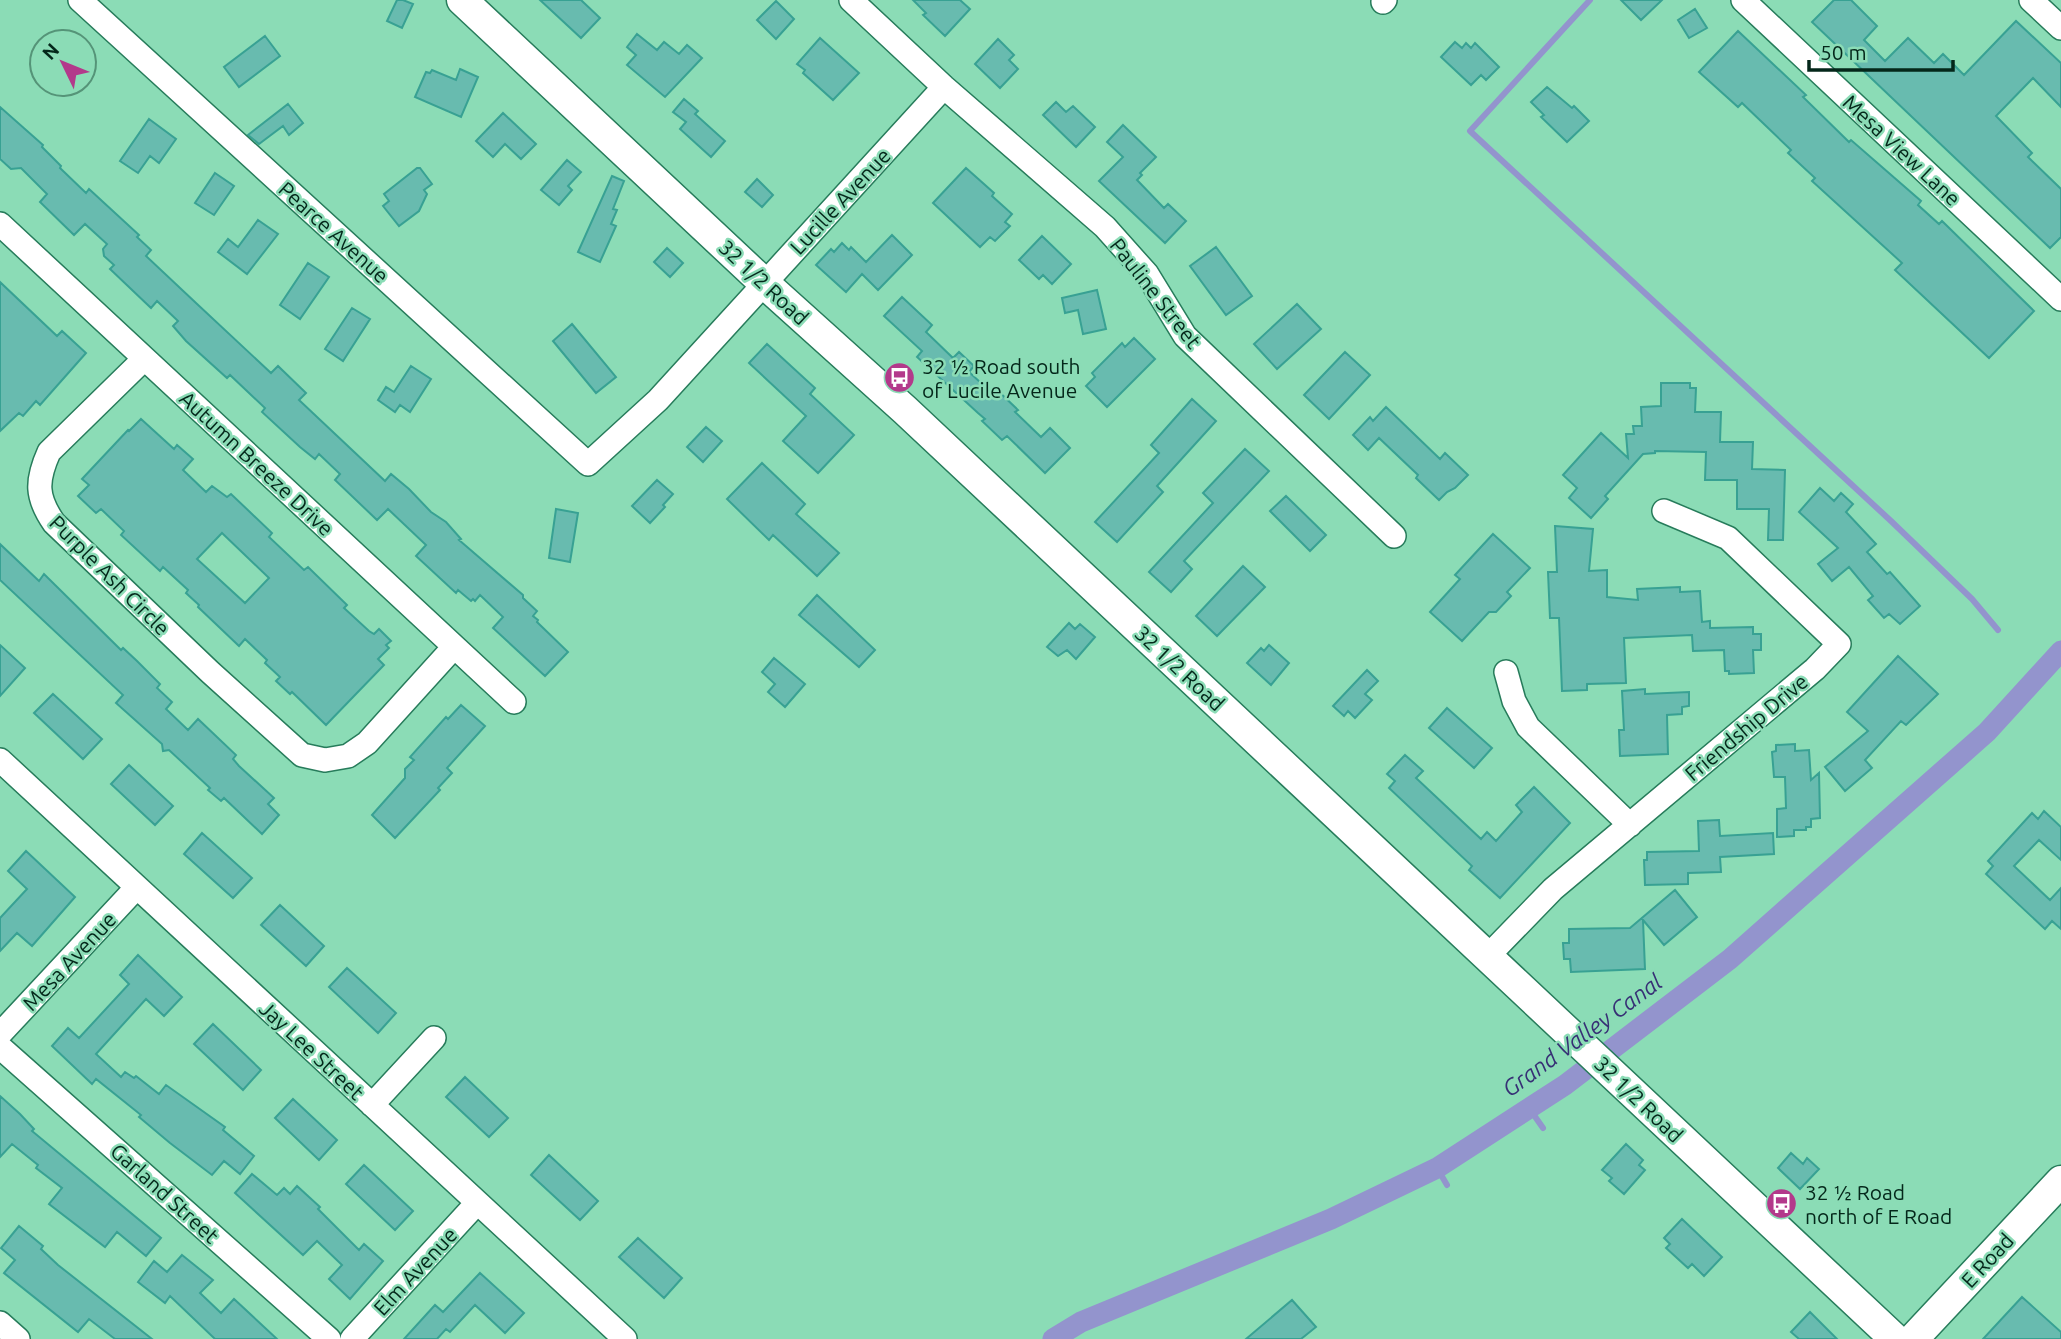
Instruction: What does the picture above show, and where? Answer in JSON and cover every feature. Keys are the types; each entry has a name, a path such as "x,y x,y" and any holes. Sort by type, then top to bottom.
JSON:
{"street":[{"name":"Pearce Avenue","path":"80,0 588,464"},
{"name":"32 1/2 Road","path":"462,0 764,283 905,410 1895,1339"},
{"name":"Pauline Street","path":"851,0 944,87 1105,227 1147,274 1185,336 1394,536"},
{"name":"Mesa View Lane","path":"1744,0 2061,299"},
{"path":"2031,0 2061,28"},
{"name":"Lucille Avenue","path":"588,464 658,400 944,87"},
{"name":"Autumn Breeze Drive","path":"1,227 513,702"},
{"name":"Purple Ash Circle","path":"144,359 49,452 40,472 41,505 54,523 210,672 302,755 325,760 348,756 367,743 454,647"},
{"name":"Friendship Drive","path":"1487,957 1553,889 1815,669 1839,644 1728,538 1664,511"},
{"path":"1507,672 1514,701 1528,727 1630,825"},
{"name":"Jay Lee Street","path":"0,760 625,1339"},
{"name":"Mesa Avenue","path":"0,1034 137,887"},
{"path":"372,1105 434,1038"},
{"name":"Garland Street","path":"0,1047 329,1339"},
{"name":"E Road","path":"1913,1339 2061,1181"},
{"name":"Elm Avenue","path":"352,1339 477,1203"},
{"path":"0,1323 18,1339"}],"building":[{"path":"397,0 413,4 402,28 387,21"},
{"path":"540,0 581,0 600,18 581,38"},
{"path":"913,0 960,0 970,9 945,36 923,15 926,13"},
{"path":"1621,0 1662,0 1641,20"},
{"path":"1834,0 1851,0 1877,26 1864,40 1885,61 1908,38 1934,63 1943,54 1964,75 2016,21 2061,63 2061,107 2033,78 1996,116 2032,153 2028,157 2061,189 2061,237 2050,248 1812,22"},
{"path":"776,1 794,19 776,39 757,20"},
{"path":"1695,9 1707,28 1689,38 1678,20"},
{"path":"1738,31 1806,95 1803,97 1849,142 1851,140 1921,201 1918,205 1939,224 1942,221 2034,311 1989,358 1895,270 1902,263 1812,181 1815,178 1788,153 1791,150 1742,103 1738,107 1699,72"},
{"path":"637,34 657,50 664,42 679,54 687,45 702,58 665,97 627,65 636,55 627,47"},
{"path":"265,36 280,56 239,87 224,67"},
{"path":"820,38 859,73 833,100 803,73 805,70 797,64"},
{"path":"998,39 1014,55 1009,60 1018,69 1000,88 975,64"},
{"path":"1455,42 1462,48 1466,43 1471,48 1475,43 1499,67 1486,80 1481,75 1471,85 1441,57"},
{"path":"460,69 478,77 461,117 415,97 426,72 430,73 432,70 456,80"},
{"path":"1547,87 1572,108 1574,106 1589,121 1567,142 1541,117 1544,115 1531,102"},
{"path":"684,99 698,111 695,114 725,141 711,157 680,129 686,122 673,112"},
{"path":"1056,102 1066,112 1073,106 1095,127 1076,147 1043,115"},
{"path":"288,104 303,123 289,135 283,126 259,144 248,135"},
{"path":"0,107 43,145 60,168 86,193 89,189 139,235 137,237 151,250 146,256 196,303 271,373 278,366 306,393 299,400 385,481 391,474 431,512 446,522 461,539 459,540 523,595 537,611 533,616 537,622 568,652 545,676 493,628 503,617 480,595 475,601 471,601 458,590 456,593 416,556 426,545 388,509 377,520 335,480 340,474 319,454 315,459 300,447 262,412 265,408 230,375 227,378 186,341 173,326 178,321 157,301 151,308 110,269 114,265 104,256 103,249 107,244 85,224 74,235 40,202 47,194 21,168 11,169 0,159"},
{"path":"503,113 536,144 521,159 505,144 493,157 476,141"},
{"path":"149,119 176,139 159,163 150,156 138,173 120,161"},
{"path":"1123,125 1156,157 1140,173 1142,175 1137,180 1164,208 1168,204 1186,221 1165,243 1099,181 1123,157 1107,142"},
{"path":"567,160 581,172 568,186 572,190 559,205 541,190"},
{"path":"420,168 432,184 424,190 427,194 419,211 399,226 383,206 389,201 384,194"},
{"path":"966,168 994,193 992,196 1012,214 1005,222 1010,226 995,241 990,237 980,247 933,203"},
{"path":"215,173 234,186 214,215 195,203"},
{"path":"612,176 624,181 613,209 617,210 611,224 616,226 600,262 578,252"},
{"path":"757,179 773,195 762,207 745,192"},
{"path":"258,220 278,234 247,274 218,252 228,239 238,247"},
{"path":"892,235 912,255 878,290 862,274 846,292 816,265 831,249 834,252 842,243 849,250 851,247 866,262"},
{"path":"1042,236 1071,264 1052,284 1043,275 1039,279 1019,260"},
{"path":"1216,247 1252,296 1226,315 1190,266"},
{"path":"667,248 683,263 670,277 654,262"},
{"path":"308,263 329,277 300,319 280,305"},
{"path":"0,282 57,336 62,331 86,353 40,405 36,401 23,416 19,413 0,431"},
{"path":"1097,290 1106,329 1083,334 1078,310 1065,313 1062,298"},
{"path":"902,297 932,325 926,332 953,358 959,352 974,366 969,372 994,395 998,391 1041,437 1050,428 1070,448 1045,473 1007,436 1002,440 982,421 985,419 917,357 922,351 884,316"},
{"path":"1297,304 1321,329 1277,369 1254,344"},
{"path":"352,308 370,319 343,361 325,349"},
{"path":"572,324 616,377 596,393 553,341"},
{"path":"1134,338 1155,359 1107,407 1086,386 1095,377 1092,373 1122,343 1125,347"},
{"path":"767,344 815,388 810,394 854,435 818,473 783,441 806,416 749,363"},
{"path":"1345,352 1370,375 1329,419 1304,395"},
{"path":"411,366 431,379 410,412 400,405 395,412 378,400 386,387 394,392"},
{"path":"1661,383 1690,383 1690,388 1696,388 1695,412 1721,412 1720,442 1753,442 1752,469 1785,470 1783,540 1768,540 1769,509 1737,509 1737,480 1705,480 1706,452 1655,451 1643,454 1605,496 1608,499 1591,518 1569,498 1577,488 1563,475 1601,433 1628,458 1626,434 1634,434 1633,426 1642,426 1641,407 1661,406"},
{"path":"1192,399 1216,421 1157,486 1163,492 1117,542 1095,522 1159,453 1151,445"},
{"path":"1386,407 1440,459 1445,453 1468,475 1439,500 1416,478 1418,475 1379,438 1368,450 1353,435 1370,417 1373,421"},
{"path":"141,419 174,449 177,445 193,459 183,470 206,492 212,486 227,497 231,494 272,533 269,537 304,570 308,567 347,605 344,608 369,631 374,634 379,629 391,641 386,645 389,648 378,659 384,665 326,725 292,692 290,694 276,681 280,677 245,639 239,646 198,607 186,593 188,590 163,567 160,571 121,535 124,531 101,509 96,513 78,496 89,485 82,479","holes":["222,533 269,578 245,603 197,559"]},
{"path":"706,427 722,441 703,462 687,447"},
{"path":"1245,449 1269,471 1184,561 1192,569 1171,592 1149,572 1213,503 1203,493"},
{"path":"762,463 805,504 796,514 839,553 817,576 773,535 769,540 727,499"},
{"path":"657,480 673,494 650,523 632,506"},
{"path":"1820,488 1834,501 1841,493 1853,504 1846,512 1876,544 1867,552 1887,574 1890,572 1920,606 1900,624 1889,614 1884,618 1868,600 1873,596 1849,567 1832,581 1818,564 1838,548 1799,512"},
{"path":"1286,496 1326,535 1310,551 1270,511"},
{"path":"556,509 578,513 570,562 549,558"},
{"path":"1555,526 1593,529 1589,571 1607,570 1607,597 1638,600 1637,589 1680,587 1680,592 1700,591 1702,622 1710,621 1710,628 1753,627 1753,634 1761,634 1761,650 1753,650 1754,673 1729,674 1729,671 1725,671 1724,650 1693,651 1692,635 1624,638 1626,683 1587,684 1587,690 1562,691 1559,618 1550,618 1548,572 1557,572"},
{"path":"1493,534 1530,568 1507,592 1511,596 1496,612 1489,612 1462,641 1430,612 1460,579 1455,575"},
{"path":"0,544 39,581 44,574 121,650 123,648 137,661 160,684 157,688 172,702 166,709 188,730 198,719 236,755 233,759 239,766 274,798 268,804 279,815 262,834 224,798 221,801 208,790 210,788 169,750 163,751 162,744 116,703 123,695 0,580"},
{"path":"1243,566 1265,587 1217,636 1196,616"},
{"path":"817,595 875,650 859,667 799,615"},
{"path":"1069,623 1075,629 1080,624 1095,637 1076,659 1067,650 1058,656 1047,647"},
{"path":"0,645 25,668 0,696"},
{"path":"1269,645 1289,663 1271,685 1247,663 1261,648 1264,651"},
{"path":"1898,656 1938,694 1906,725 1901,721 1865,760 1872,768 1845,791 1825,767 1868,731 1847,712"},
{"path":"774,658 805,684 785,707 768,692 775,684 762,672"},
{"path":"1367,670 1378,681 1365,694 1372,700 1355,718 1348,711 1344,716 1333,706"},
{"path":"1645,689 1645,694 1689,692 1689,706 1682,707 1682,714 1667,715 1668,754 1620,756 1619,730 1624,730 1622,691"},
{"path":"53,694 102,739 83,759 34,713"},
{"path":"461,705 485,726 447,768 452,773 438,788 440,790 395,838 372,815 405,778 405,769 414,760 410,757 446,717 448,719"},
{"path":"1447,708 1492,748 1474,768 1429,728"},
{"path":"1795,744 1795,751 1809,750 1811,780 1819,773 1820,818 1811,819 1811,827 1806,827 1806,830 1794,830 1794,836 1777,837 1777,809 1786,808 1785,777 1774,777 1772,752 1776,751 1776,745"},
{"path":"1405,755 1423,771 1416,778 1481,839 1487,832 1496,841 1522,812 1516,805 1534,787 1570,823 1500,898 1469,870 1472,866 1389,788 1395,781 1387,774"},
{"path":"129,765 173,806 155,825 111,784"},
{"path":"2044,811 2061,827 2061,860 2039,840 2014,866 2050,900 2061,888 2061,929 2052,921 2045,929 1986,874 1993,866 1988,861 2032,813 2038,819"},
{"path":"1719,820 1720,836 1773,833 1774,854 1720,857 1721,872 1688,873 1688,884 1645,885 1644,860 1647,860 1647,852 1699,851 1698,821"},
{"path":"202,833 252,878 233,898 184,854"},
{"path":"26,851 75,897 32,946 17,933 0,951 0,918 27,889 8,871"},
{"path":"1675,890 1697,917 1664,945 1643,920 1645,969 1571,972 1570,959 1564,959 1563,943 1569,943 1569,929 1630,928"},
{"path":"280,905 324,946 306,966 261,925"},
{"path":"138,955 182,997 164,1016 146,999 96,1054 121,1077 125,1072 134,1078 136,1076 159,1094 166,1085 225,1127 223,1130 254,1156 240,1174 224,1161 212,1175 170,1143 139,1117 141,1115 96,1079 92,1084 52,1046 68,1028 79,1038 129,984 120,975"},
{"path":"347,968 396,1013 378,1033 329,987"},
{"path":"213,1024 261,1070 243,1090 194,1044"},
{"path":"465,1077 508,1118 489,1137 446,1097"},
{"path":"0,1096 34,1129 32,1131 161,1238 146,1256 117,1232 105,1247 49,1204 62,1188 36,1168 38,1165 12,1144 0,1157"},
{"path":"293,1099 337,1140 319,1160 275,1118"},
{"path":"1626,1144 1643,1160 1639,1165 1645,1170 1624,1194 1609,1181 1612,1178 1602,1170"},
{"path":"1791,1153 1803,1164 1807,1158 1819,1169 1800,1189 1778,1168"},
{"path":"549,1155 598,1201 580,1220 531,1175"},
{"path":"364,1165 413,1211 395,1230 346,1184"},
{"path":"252,1174 277,1195 284,1188 290,1194 297,1186 359,1250 364,1244 383,1261 350,1299 329,1279 342,1265 317,1241 303,1255 235,1193"},
{"path":"1682,1219 1722,1257 1704,1276 1692,1264 1688,1268 1666,1248 1670,1244 1664,1238"},
{"path":"19,1226 43,1246 41,1249 58,1265 152,1339 115,1339 89,1319 78,1332 4,1273 15,1260 1,1248"},
{"path":"638,1238 682,1278 664,1298 619,1257"},
{"path":"182,1255 213,1280 200,1293 221,1313 234,1299 277,1339 215,1339 170,1296 165,1303 138,1282 154,1261 167,1272"},
{"path":"480,1273 524,1313 505,1333 475,1305 450,1332 446,1329 437,1339 404,1339 435,1305 443,1312"},
{"path":"2022,1297 2061,1332 2061,1339 1983,1339"},
{"path":"1292,1300 1316,1327 1301,1339 1246,1339"},
{"path":"1810,1312 1837,1339 1799,1339 1791,1332"}],"waterway":[{"path":"1590,0 1470,131 1891,521 1972,599 1998,630"},
{"name":"Grand Valley Canal","path":"1053,1339 1081,1322 1331,1219 1437,1168 1565,1085 1730,959 1987,732 2061,651"},
{"path":"1529,1108 1543,1128"},
{"path":"1437,1168 1447,1185"}],"place":[{"name":"32 ½ Road south of Lucile Avenue","path":"899,378"},
{"name":"32 ½ Road north of E Road","path":"1782,1204"}]}
